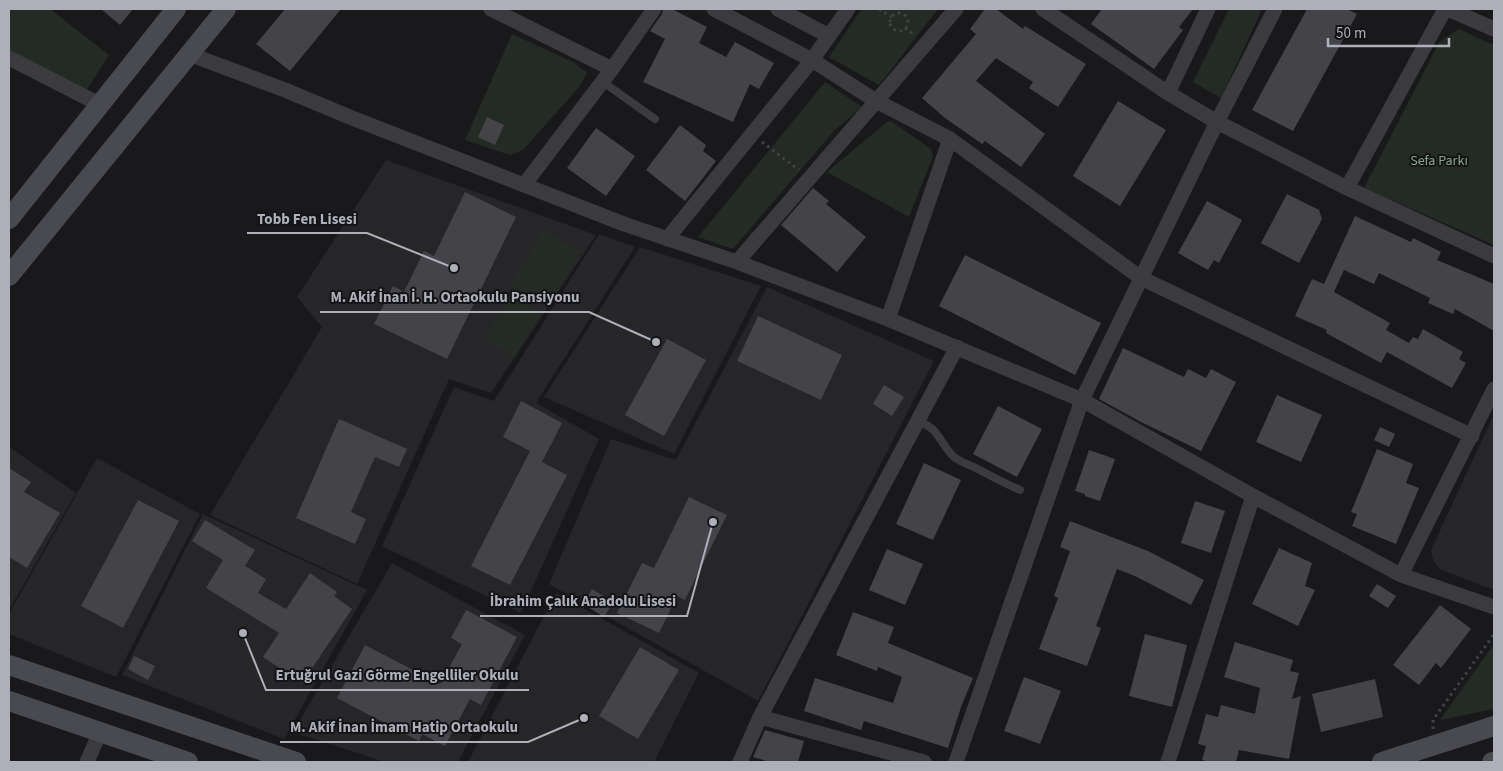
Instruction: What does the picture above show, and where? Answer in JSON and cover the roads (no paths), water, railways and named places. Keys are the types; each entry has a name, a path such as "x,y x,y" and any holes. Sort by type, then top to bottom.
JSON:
{"main road":[{"path":"9,219 176,9"},
{"path":"9,276 226,9"},
{"path":"9,665 296,762"},
{"path":"9,701 188,762"},
{"path":"1382,762 1494,726"}],"street":[{"path":"491,9 612,69"},
{"path":"524,185 603,82 654,9"},
{"path":"714,9 812,60 876,101 950,139 1141,278 1472,436"},
{"path":"778,9 829,36"},
{"path":"666,239 812,60 848,9"},
{"path":"737,262 956,9"},
{"path":"1043,9 1168,93 1217,122 1347,188 1494,256"},
{"path":"1168,93 1208,9"},
{"path":"956,762 1082,400 1217,122 1275,9"},
{"path":"1347,188 1446,9 1494,29"},
{"path":"189,54 524,185 666,239 737,262 957,347 1082,400 1401,575 1494,607"},
{"path":"9,58 99,104"},
{"path":"888,319 950,139"},
{"path":"740,762 760,717 957,347"},
{"path":"1401,575 1494,389"},
{"path":"1168,762 1254,496"},
{"path":"760,717 924,762"},
{"path":"86,762 100,732"}],"lane":[{"path":"603,82 655,119"},
{"path":"917,422 922,422 935,431 941,437 947,450 957,459 1020,490"}],"place":[{"name":"Tobb Fen Lisesi","path":"454,268"},
{"name":"M. Akif İnan İ. H. Ortaokulu Pansiyonu","path":"656,342"},
{"name":"İbrahim Çalık Anadolu Lisesi","path":"713,522"},
{"name":"Ertuğrul Gazi Görme Engelliler Okulu","path":"243,633"},
{"name":"M. Akif İnan İmam Hatip Ortaokulu","path":"584,718"}],"park label":[{"name":"Sefa Parkı","path":"1439,161"}]}
